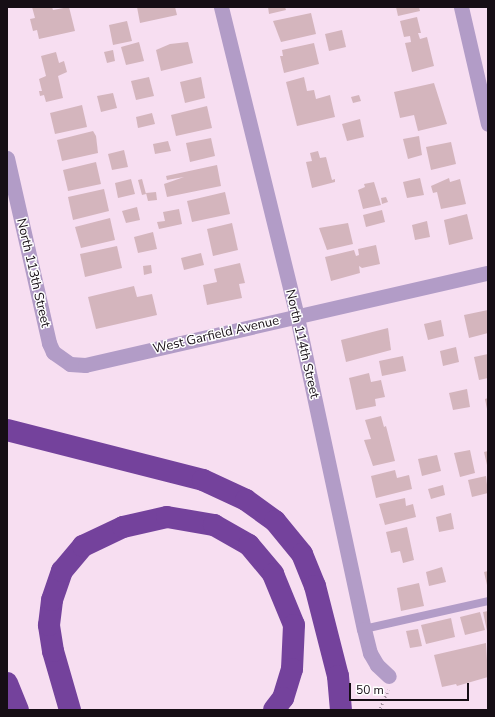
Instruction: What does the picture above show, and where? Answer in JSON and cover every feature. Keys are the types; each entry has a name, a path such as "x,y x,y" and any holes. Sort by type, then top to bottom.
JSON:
{"highway":[{"path":"7,430 192,476 227,489 269,517 294,541 309,570 338,676 346,697 356,710"},
{"path":"70,710 53,651 49,625 52,600 62,571 83,546 124,527 167,517 214,525 248,546 273,574 294,625 292,670 282,698 274,710"},
{"path":"338,676 341,710"},
{"path":"7,683 18,710"}],"street":[{"name":"North 114th Street","path":"221,7 297,317 370,653 377,665 389,676"},
{"path":"461,7 488,124"},
{"name":"North 113th Street","path":"7,158 49,343 53,352 61,359 70,364 85,365"},
{"name":"West Garfield Avenue","path":"85,365 488,273"}],"lane":[{"path":"364,629 488,601"}],"path":[{"path":"380,708 388,689 389,676"}],"building":[{"path":"32,7 52,7 53,10 69,7 75,31 39,39 37,30 33,31 30,19 35,18"},
{"path":"137,7 175,7 177,15 140,23"},
{"path":"268,7 285,7 286,10 269,14"},
{"path":"396,7 419,7 420,11 398,16"},
{"path":"311,13 316,34 281,42 273,21"},
{"path":"417,17 421,33 418,33 420,39 427,37 434,66 412,72 405,43 411,42 410,36 404,37 400,21"},
{"path":"127,21 132,41 113,45 109,25"},
{"path":"342,30 346,47 329,51 325,34"},
{"path":"139,42 144,61 126,65 121,47"},
{"path":"188,42 193,63 161,71 156,50 170,44"},
{"path":"314,43 319,64 284,73 280,56 283,56 282,50"},
{"path":"113,50 115,61 107,63 104,52"},
{"path":"56,52 59,63 64,61 67,72 58,76 63,98 46,102 44,95 40,96 39,91 42,91 39,79 46,76 41,56"},
{"path":"149,77 154,96 136,100 131,81"},
{"path":"201,77 205,98 185,103 180,82"},
{"path":"304,77 307,91 314,90 316,99 330,95 335,117 297,126 286,82"},
{"path":"434,83 447,124 418,131 414,115 400,118 394,92"},
{"path":"113,93 117,108 101,112 97,96"},
{"path":"359,95 361,101 353,103 351,97"},
{"path":"82,105 87,127 55,134 50,113"},
{"path":"207,106 212,128 176,136 171,115"},
{"path":"152,113 155,124 138,128 136,117"},
{"path":"360,119 364,137 347,141 342,124"},
{"path":"93,131 96,136 98,153 62,161 57,140"},
{"path":"419,136 422,155 408,159 403,139"},
{"path":"211,138 215,156 190,162 186,143"},
{"path":"168,141 171,151 155,154 153,144"},
{"path":"451,142 456,164 431,170 426,147"},
{"path":"124,150 128,167 112,170 108,154"},
{"path":"318,151 320,158 326,157 332,180 335,179 335,182 312,188 306,162 312,161 310,153"},
{"path":"96,162 101,184 68,191 63,170"},
{"path":"217,165 221,186 167,197 164,184 184,177 167,180 166,176"},
{"path":"420,178 424,195 407,198 403,182"},
{"path":"449,178 450,182 460,179 466,204 441,209 437,192 433,193 431,186"},
{"path":"131,179 135,194 118,198 115,183"},
{"path":"142,179 146,194 142,195 138,180"},
{"path":"374,182 381,205 363,209 358,190 365,187 364,184"},
{"path":"104,189 109,211 73,220 68,197"},
{"path":"156,192 157,200 148,201 146,193"},
{"path":"225,192 230,214 192,222 187,201"},
{"path":"386,197 388,202 382,204 381,198"},
{"path":"137,207 140,220 126,223 122,211"},
{"path":"179,209 182,224 159,229 157,222 165,221 163,212"},
{"path":"382,210 385,222 366,227 363,215"},
{"path":"467,214 473,239 449,245 444,220"},
{"path":"110,218 115,240 81,248 75,227"},
{"path":"427,221 430,237 415,240 412,225"},
{"path":"232,223 238,250 213,256 207,229"},
{"path":"348,223 353,244 327,250 319,228"},
{"path":"153,232 157,249 138,253 134,237"},
{"path":"376,245 380,264 362,268 359,266 360,273 331,281 325,257 354,250 356,256 359,255 358,249"},
{"path":"117,246 122,268 85,277 80,254"},
{"path":"201,253 204,265 184,270 181,258"},
{"path":"240,263 245,283 239,284 242,298 207,305 203,285 217,282 214,269"},
{"path":"151,265 152,273 144,275 143,266"},
{"path":"134,286 137,297 152,294 157,315 96,329 88,297"},
{"path":"488,310 488,333 469,338 464,315"},
{"path":"441,320 444,336 428,340 424,324"},
{"path":"388,328 391,350 346,362 341,340"},
{"path":"456,347 459,362 443,366 440,351"},
{"path":"488,354 488,378 479,380 474,357"},
{"path":"403,356 406,371 382,376 379,361"},
{"path":"369,373 371,382 381,380 385,397 375,399 376,406 356,410 349,378"},
{"path":"467,389 470,407 453,410 449,393"},
{"path":"488,398 488,409 487,409 485,399"},
{"path":"381,416 384,427 386,426 395,461 373,466 364,440 371,439 365,420"},
{"path":"470,450 475,473 460,477 454,453"},
{"path":"488,451 488,465 487,465 484,452"},
{"path":"437,455 441,471 422,476 418,459"},
{"path":"395,470 397,478 409,475 412,489 376,498 371,476"},
{"path":"486,476 488,493 472,497 468,480"},
{"path":"443,485 445,495 431,499 428,489"},
{"path":"405,498 406,506 413,504 416,517 385,525 379,504"},
{"path":"451,513 454,529 439,532 436,517"},
{"path":"407,527 414,560 403,563 400,551 391,553 386,532"},
{"path":"442,567 446,582 429,586 426,572"},
{"path":"488,571 488,585 487,585 484,572"},
{"path":"419,583 424,606 401,611 397,588"},
{"path":"488,611 488,631 487,631 483,612"},
{"path":"480,612 485,630 465,635 460,617"},
{"path":"451,618 455,637 426,644 421,625"},
{"path":"418,629 422,646 410,648 406,631"},
{"path":"486,643 488,677 457,686 456,684 442,687 434,655"}]}
